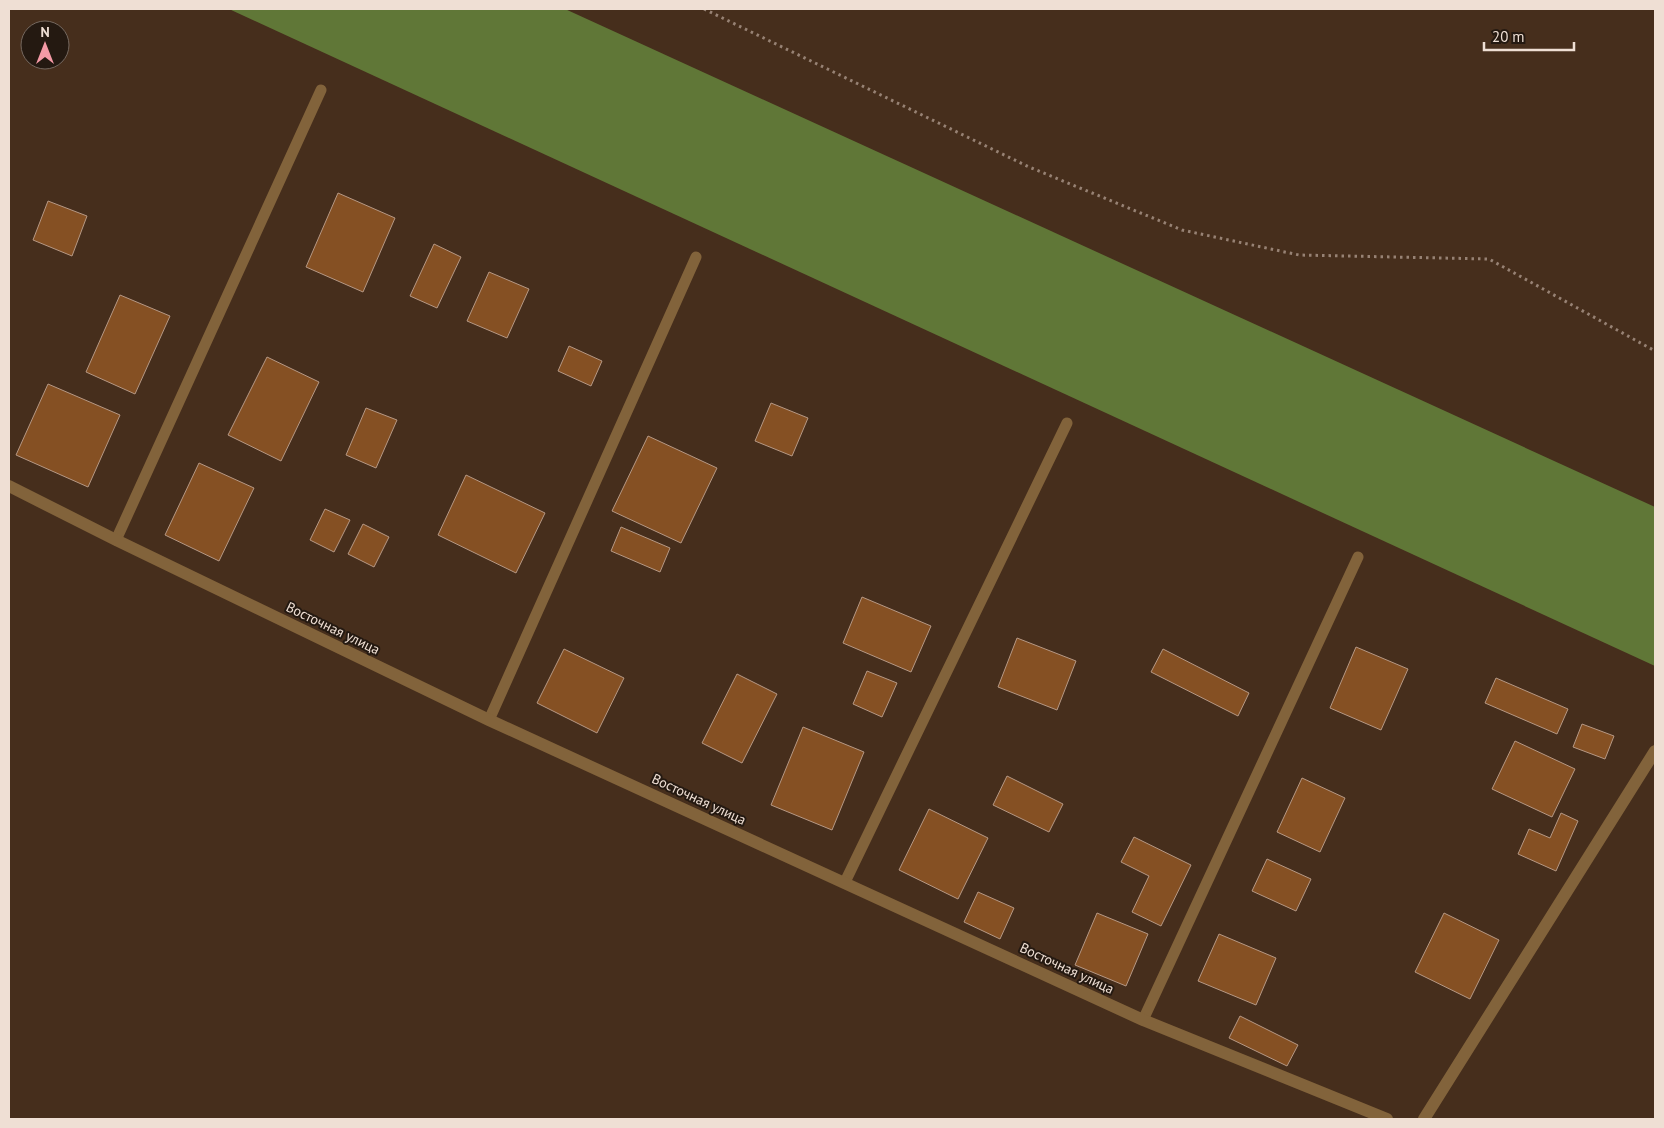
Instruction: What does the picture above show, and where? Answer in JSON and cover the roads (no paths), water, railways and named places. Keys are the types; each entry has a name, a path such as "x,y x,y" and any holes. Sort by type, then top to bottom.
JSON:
{"street":[{"name":"Восточная улица","path":"9,486 116,540 490,720 1143,1020 1387,1119"},
{"path":"1424,1119 1655,751"}],"lane":[{"path":"116,540 321,90"},
{"path":"490,720 696,257"},
{"path":"845,882 1067,423"},
{"path":"1143,1020 1358,557"}]}
